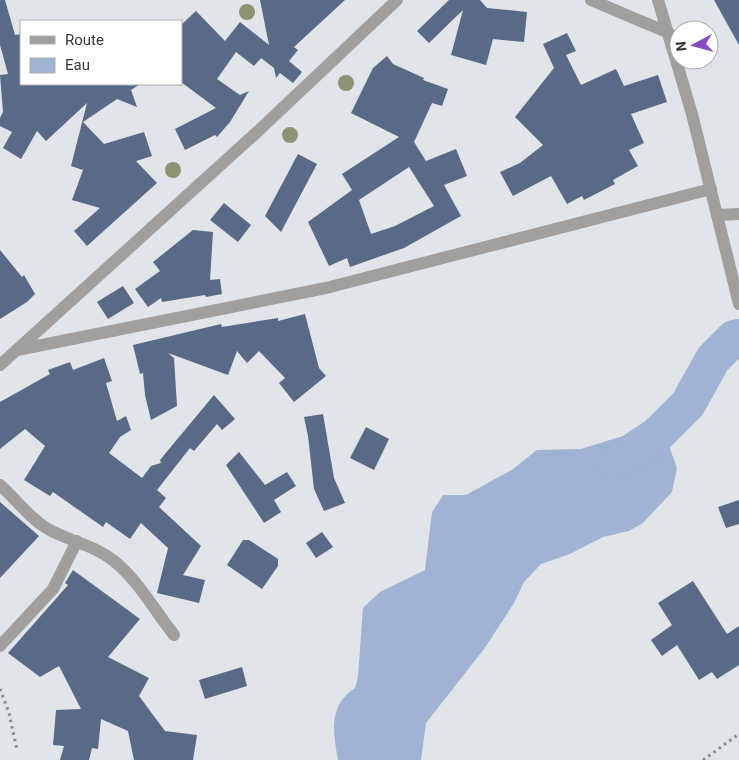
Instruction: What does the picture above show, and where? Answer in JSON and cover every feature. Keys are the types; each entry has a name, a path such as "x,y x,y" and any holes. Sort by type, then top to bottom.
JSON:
{"street":[{"path":"0,365 256,133 397,0"},
{"path":"591,0 669,34"},
{"path":"658,0 669,34"},
{"path":"679,70 711,189 739,304"},
{"path":"17,350 326,288 711,189"},
{"path":"717,215 739,214"},
{"path":"0,485 33,518 48,529 77,541 113,560 129,575 174,635"},
{"path":"0,646 53,589 77,541"}],"path":[{"path":"0,689 9,713 17,750"},
{"path":"703,760 739,734"}],"water":[{"path":"642,430 657,435 669,446 677,468 672,492 643,523 629,531 603,537 570,554 541,564 524,582 514,603 484,649 426,723 421,760 338,760 334,720 340,703 355,688 358,677 363,608 380,592 425,570 432,512 443,495 466,495 513,469 537,450 581,449"}],"building":[{"path":"0,0 5,0 15,35 20,34 20,85 138,85 131,90 137,107 117,99 83,122 104,144 144,132 152,156 136,161 157,183 87,246 74,231 100,208 72,200 83,170 71,166 87,103 46,141 37,131 21,159 3,148 12,132 0,126 0,118 3,112 0,75 8,74 0,45"},
{"path":"260,0 345,0 294,47 298,50 289,61 302,72 293,83 280,73 276,78 274,68 261,58 254,66 236,52 217,79 240,95 249,91 230,122 217,137 215,135 185,150 175,129 216,108 182,83 182,24 196,11 225,41 240,22 269,45"},
{"path":"449,0 480,0 487,8 527,12 524,42 493,39 486,65 451,55 463,10 429,43 417,31"},
{"path":"714,0 739,0 739,45"},
{"path":"567,33 576,51 566,55 581,85 616,69 624,86 658,75 667,102 631,114 644,143 629,150 638,166 613,180 615,184 584,200 582,196 567,204 551,176 513,196 500,172 520,163 543,145 515,117 554,68 543,44"},
{"path":"387,56 393,64 424,78 423,80 448,89 442,106 432,103 414,142 426,161 456,149 467,176 444,185 461,216 404,248 350,267 347,258 329,266 308,222 352,190 342,174 399,137 351,113 373,68","holes":["409,167 434,206 395,226 371,234 359,200"]},
{"path":"298,154 317,164 281,232 265,216"},
{"path":"224,203 251,225 238,242 210,220"},
{"path":"193,230 213,232 210,280 220,279 222,294 162,302 161,298 148,307 135,289 160,271 153,262"},
{"path":"0,250 22,277 24,275 35,294 27,302 0,319"},
{"path":"123,286 134,303 108,319 97,302"},
{"path":"305,314 319,368 326,376 294,402 279,383 285,378 259,351 247,363 237,351 228,375 168,353 174,358 177,406 151,420 145,395 143,373 140,374 133,345 221,324 222,327 278,318 278,321"},
{"path":"104,358 112,381 106,383 117,421 126,416 131,430 120,437 109,453 142,478 151,466 161,463 160,460 214,395 235,419 222,430 217,424 194,451 190,448 157,490 166,498 159,507 201,546 183,575 205,580 199,603 157,593 168,548 141,523 130,539 106,522 103,527 53,492 50,496 24,480 45,446 25,429 0,449 0,402 50,374 48,370 70,362 73,370"},
{"path":"323,414 334,478 345,503 324,511 314,489 304,417"},
{"path":"366,427 389,439 374,470 350,458"},
{"path":"239,452 265,485 287,472 296,486 274,500 281,512 264,523 226,465"},
{"path":"739,500 739,524 726,528 718,507"},
{"path":"0,502 39,536 0,578"},
{"path":"322,532 333,547 316,558 306,543"},
{"path":"243,540 249,540 278,559 278,566 262,589 227,565"},
{"path":"73,570 140,619 108,657 149,678 139,696 165,731 197,735 193,760 134,760 128,731 101,719 98,749 92,748 89,760 60,760 64,746 53,745 56,710 81,709 59,666 40,677 8,653 68,585 65,583"},
{"path":"693,581 727,634 739,626 739,665 717,679 712,672 699,680 677,645 662,656 651,640 672,625 658,603"},
{"path":"242,667 247,686 205,699 199,680"}],"waterway":[{"path":"616,462 657,435 688,404 713,359 734,338 739,337"}]}
